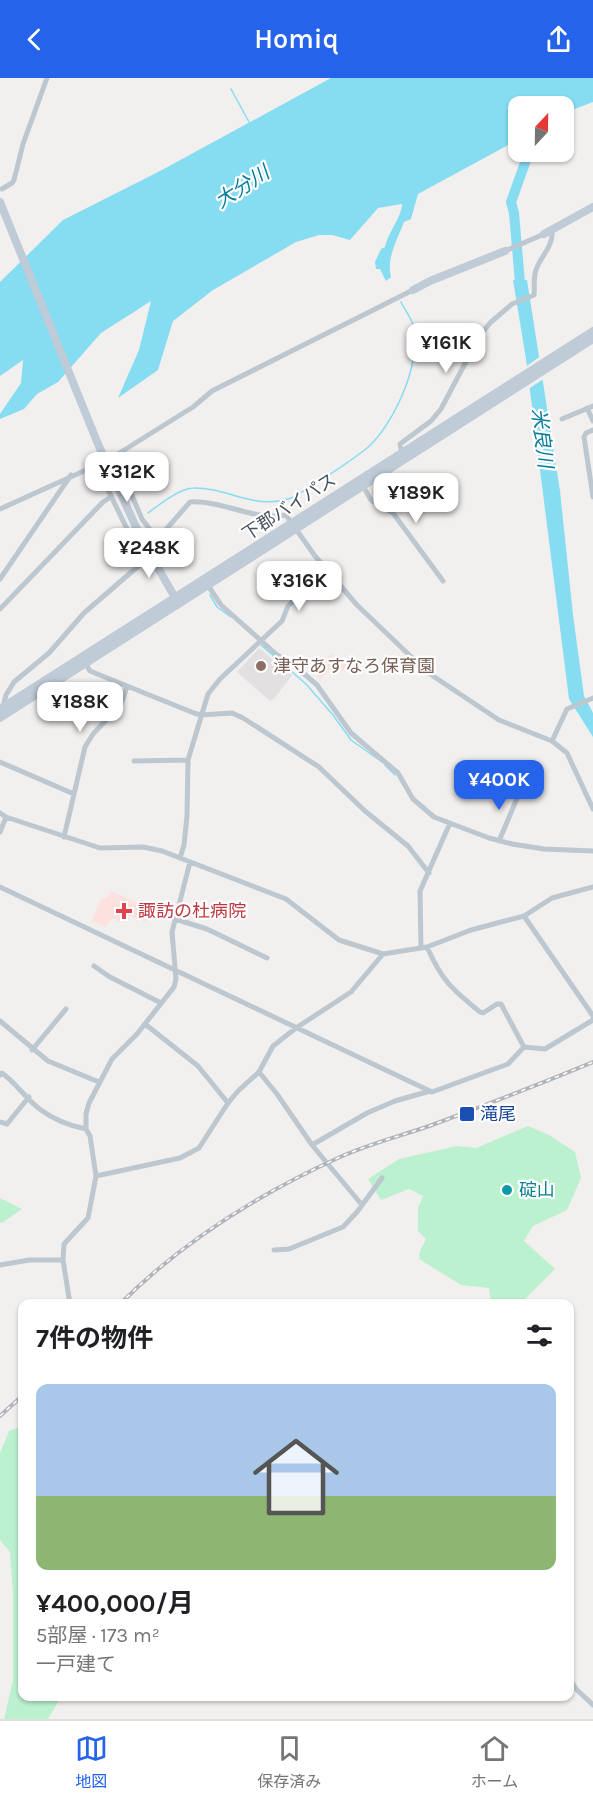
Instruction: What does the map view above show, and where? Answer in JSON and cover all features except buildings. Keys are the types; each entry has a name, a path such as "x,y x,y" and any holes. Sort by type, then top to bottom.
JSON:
{"street":[{"path":"0,179 2,188 14,180 23,144 47,78"},
{"path":"0,202 96,439 130,516 177,601"},
{"path":"158,540 141,519 114,456 193,407 212,392 430,281 548,232 593,207"},
{"path":"402,453 400,444 431,421 441,409 485,330 507,307 534,295 535,273 552,237 548,232"},
{"path":"2,708 84,660 294,526 363,486 546,365 593,331"},
{"path":"546,365 593,339"},
{"name":"下郡バイパス","path":"294,526 402,453 523,380"},
{"path":"562,419 590,407 593,421"},
{"path":"593,430 586,433 584,437 593,497"},
{"path":"0,509 97,464 143,562"},
{"path":"0,579 71,475"},
{"path":"363,486 371,500 393,513 443,581"},
{"path":"0,609 103,502 111,497"},
{"path":"2,708 6,695 14,682 49,653 84,613 143,562 190,502 201,502 256,516 273,518 286,515 327,570 357,605 427,672 499,720 552,741 567,753 593,809"},
{"path":"180,858 184,845 187,816 188,760 208,694 282,621 288,606 327,570"},
{"path":"206,582 221,605 260,643 317,685 351,733 398,773 413,799 434,817 499,841 544,849 593,851"},
{"path":"84,660 90,671 201,715 232,713 243,718 309,760 408,846 429,873"},
{"path":"0,718 84,660"},
{"path":"64,837 85,747 93,734 121,704 127,687"},
{"path":"552,741 567,709 593,699"},
{"path":"134,761 188,760"},
{"path":"0,762 74,794"},
{"path":"499,841 521,789"},
{"path":"0,813 100,848 143,847 162,851 286,899 339,940 383,954 424,947 471,930 524,916 552,898 593,886"},
{"path":"0,832 6,817"},
{"path":"450,823 420,891 424,947 449,986 480,1012 483,1013 501,1004 524,1047"},
{"path":"69,1299 63,1260 64,1244 85,1223 90,1213 96,1176 92,1145 86,1129 89,1103 112,1059 137,1034 171,994 174,987 172,944 175,919 190,862"},
{"path":"0,887 430,1091"},
{"path":"524,916 593,1018 545,1049 524,1047"},
{"path":"175,919 216,933 267,958"},
{"path":"96,1176 180,1158 199,1148 228,1102 259,1072 273,1046 351,992 383,954"},
{"path":"94,966 110,977 161,1003"},
{"path":"33,1050 66,1009"},
{"path":"0,1021 48,1061 99,1082"},
{"path":"145,1024 198,1066 228,1102"},
{"path":"312,1145 367,1113 394,1101 432,1092 504,1066 524,1047"},
{"path":"259,1072 312,1145 362,1205"},
{"path":"0,1076 2,1073 15,1082 39,1110 86,1129"},
{"path":"0,1122 7,1124 29,1097"},
{"path":"274,1250 289,1249 348,1224 382,1178"},
{"path":"0,1265 29,1260 63,1260"},
{"path":"574,1686 593,1705"}],"shaded area":[{"path":"259,648 292,675 270,701 237,672"},
{"path":"331,654 347,666 346,672 334,666 320,679 315,670"},
{"name":"諏訪の杜病院","path":"111,891 152,909 146,922 125,914 120,922 112,918 106,927 92,921 101,899 106,899"}],"green space":[{"path":"528,1126 549,1135 575,1152 581,1178 567,1210 533,1226 524,1241 555,1269 525,1299 491,1299 489,1288 461,1285 419,1259 426,1239 418,1231 418,1208 423,1196 409,1189 381,1200 368,1179 399,1159 457,1146 476,1148"},
{"path":"0,1198 22,1209 2,1223 0,1223"},
{"path":"18,1428 18,1701 59,1701 48,1719 4,1719 13,1680 13,1596 10,1552 0,1540 0,1453 9,1431"}],"water":[{"name":"大分川","path":"331,78 593,78 593,102 574,109 574,96 508,96 508,145 418,194 411,219 404,222 395,243 390,263 391,277 386,281 380,269 376,269 375,262 381,249 385,247 400,214 402,204 378,208 350,240 332,235 319,235 296,242 213,290 173,321 158,370 118,398 139,350 151,301 101,333 58,382 37,394 24,409 0,419 0,414 21,383 23,360 0,376 0,282 63,220 162,170"},
{"path":"513,280 527,280 560,491 584,696 593,713 593,737 569,699 526,359"}],"pier":[{"path":"542,355 545,378 527,390 524,368"}],"waterway":[{"path":"231,89 249,122"},
{"name":"米良川","path":"521,294 511,202 525,162"},
{"path":"148,513 176,494 193,488 267,502 294,497 367,448 387,424 397,407 411,371 415,337 412,322 401,302"},
{"path":"210,595 217,607 231,617"},
{"path":"261,645 306,684 351,740 382,762"},
{"path":"385,765 395,775"}],"railway":[{"path":"125,1299 169,1260 222,1221 308,1172 361,1148 420,1129 593,1062"},
{"path":"0,1416 18,1400"}],"place":[{"name":"津守あすなろ保育園","path":"261,666"},
{"name":"諏訪の杜病院","path":"124,911"},
{"name":"滝尾","path":"467,1114"},
{"name":"碇山","path":"507,1190"}]}
